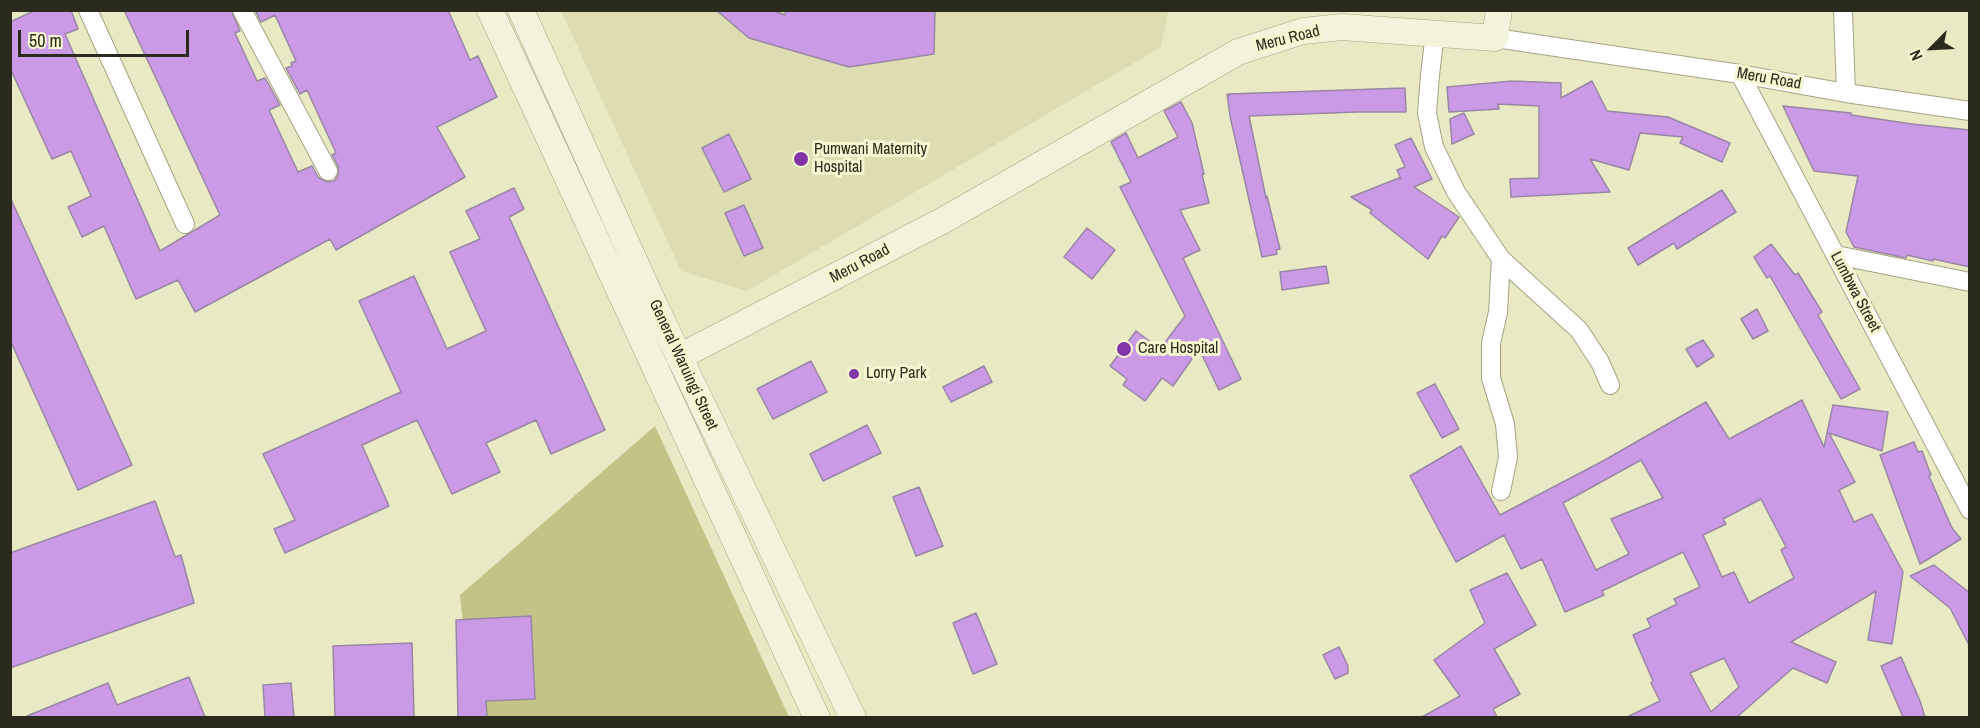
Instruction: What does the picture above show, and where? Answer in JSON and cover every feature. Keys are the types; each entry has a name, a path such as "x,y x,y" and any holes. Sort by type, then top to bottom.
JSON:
{"main road":[{"name":"General Waruingi Street","path":"490,10 818,717"},
{"name":"General Waruingi Street","path":"521,10 679,357 852,717"},
{"path":"1495,38 1498,10"},
{"name":"Meru Road","path":"679,357 942,221 1238,52 1303,31 1342,27 1495,38"}],"street":[{"path":"88,10 185,224"},
{"path":"242,10 328,171"},
{"path":"1843,10 1846,93"},
{"path":"1435,33 1427,113 1434,147 1456,192 1501,259 1579,330 1600,362 1610,384"},
{"name":"Meru Road","path":"1495,38 1970,111"},
{"name":"Lumbwa Street","path":"1740,74 1970,510"},
{"path":"1836,255 1970,282"},
{"path":"1501,259 1498,312 1491,343 1491,378 1505,424 1508,457 1501,491"}],"shaded area":[{"name":"Pumwani Maternity Hospital","path":"561,11 1168,11 1161,47 747,291 681,271"},
{"path":"655,426 789,717 473,717 460,595"}],"building":[{"path":"36,10 71,10 78,29 65,34 160,251 220,215 124,10 231,10 240,31 235,33 257,81 265,78 280,105 269,110 298,172 312,166 318,177 327,182 334,181 338,176 338,166 332,155 336,153 307,90 300,94 286,68 292,66 291,63 296,61 275,15 261,22 255,10 448,10 470,60 478,56 497,97 437,127 465,177 336,250 330,239 195,312 178,280 136,299 104,226 82,237 68,207 91,196 71,151 52,159 10,68 10,22"},
{"path":"716,10 771,10 785,15 786,10 935,10 934,54 849,67 749,38"},
{"path":"1512,81 1561,83 1561,98 1592,81 1607,111 1668,117 1730,143 1722,162 1680,143 1683,137 1640,133 1629,170 1590,159 1610,192 1511,197 1510,179 1539,178 1539,106 1498,104 1499,109 1449,112 1447,87"},
{"path":"1405,88 1406,112 1249,116 1266,198 1267,196 1280,249 1276,250 1277,254 1262,257 1227,94 1229,96 1229,94"},
{"path":"1181,102 1192,123 1209,203 1180,210 1200,250 1183,258 1241,379 1219,390 1199,349 1173,386 1162,378 1145,401 1123,385 1127,379 1110,366 1136,331 1160,349 1185,316 1120,187 1131,182 1111,142 1126,133 1138,158 1178,137 1164,111"},
{"path":"1783,106 1970,130 1970,267 1907,255 1906,258 1854,247 1846,232 1858,176 1814,171"},
{"path":"1464,113 1474,134 1452,144 1450,119"},
{"path":"729,134 751,179 724,192 702,148"},
{"path":"1411,138 1432,179 1414,187 1459,217 1445,238 1442,236 1428,259 1370,213 1372,210 1351,197 1401,179 1397,170 1405,167 1395,145"},
{"path":"514,188 524,209 509,217 605,430 551,454 536,420 486,443 500,472 452,494 417,420 362,445 389,506 285,553 274,529 295,520 263,454 401,392 359,301 414,276 447,349 486,331 450,252 480,239 466,211"},
{"path":"1722,190 1736,212 1677,249 1674,243 1638,265 1628,248"},
{"path":"10,197 132,465 78,490 10,340"},
{"path":"744,205 763,248 744,256 725,213"},
{"path":"1087,228 1115,250 1092,279 1064,257"},
{"path":"1771,244 1795,275 1798,273 1822,312 1818,315 1860,389 1841,399 1770,276 1767,278 1754,257"},
{"path":"1326,266 1329,283 1282,290 1280,272"},
{"path":"1757,309 1768,331 1753,339 1741,319"},
{"path":"1703,340 1714,356 1697,367 1686,349"},
{"path":"811,361 827,392 773,419 757,389"},
{"path":"984,366 992,382 951,402 943,387"},
{"path":"1435,384 1459,429 1442,438 1417,393"},
{"path":"1802,400 1824,447 1833,405 1888,412 1882,451 1829,433 1855,482 1839,490 1854,522 1872,514 1903,572 1892,644 1868,640 1876,591 1791,642 1836,662 1827,683 1793,668 1737,717 1627,717 1660,701 1633,635 1651,627 1647,619 1677,604 1674,599 1700,587 1683,552 1602,591 1604,595 1565,612 1542,559 1521,569 1504,535 1456,562 1410,476 1461,446 1500,515 1603,461 1706,402 1729,439","holes":["1641,460 1663,498 1611,519 1629,554 1596,570 1563,503","1761,499 1786,547 1781,550 1794,578 1749,603 1734,572 1722,577 1703,535 1726,524 1723,519","1724,658 1739,687 1711,712 1690,673"]},
{"path":"867,425 881,453 823,481 810,454"},
{"path":"1914,442 1918,452 1922,451 1931,475 1929,476 1952,528 1961,539 1920,564 1880,455"},
{"path":"919,487 943,546 916,556 893,497"},
{"path":"155,501 175,557 181,555 194,603 10,668 10,553"},
{"path":"1934,565 1970,593 1970,647 1950,608 1910,576"},
{"path":"1507,573 1536,625 1494,649 1520,694 1493,709 1497,717 1422,717 1460,696 1434,660 1485,623 1470,590"},
{"path":"976,613 997,664 973,674 953,623"},
{"path":"531,616 535,699 486,701 487,717 458,717 456,620"},
{"path":"412,643 414,717 335,717 333,646"},
{"path":"1339,647 1348,666 1348,673 1335,679 1323,655"},
{"path":"1901,657 1925,717 1903,717 1881,666"},
{"path":"189,677 205,717 27,717 108,683 117,705"},
{"path":"291,683 294,717 265,717 263,685"}],"place":[{"name":"Pumwani Maternity Hospital","path":"801,159"},
{"name":"Care Hospital","path":"1124,349"},
{"name":"Lorry Park","path":"854,374"}]}
